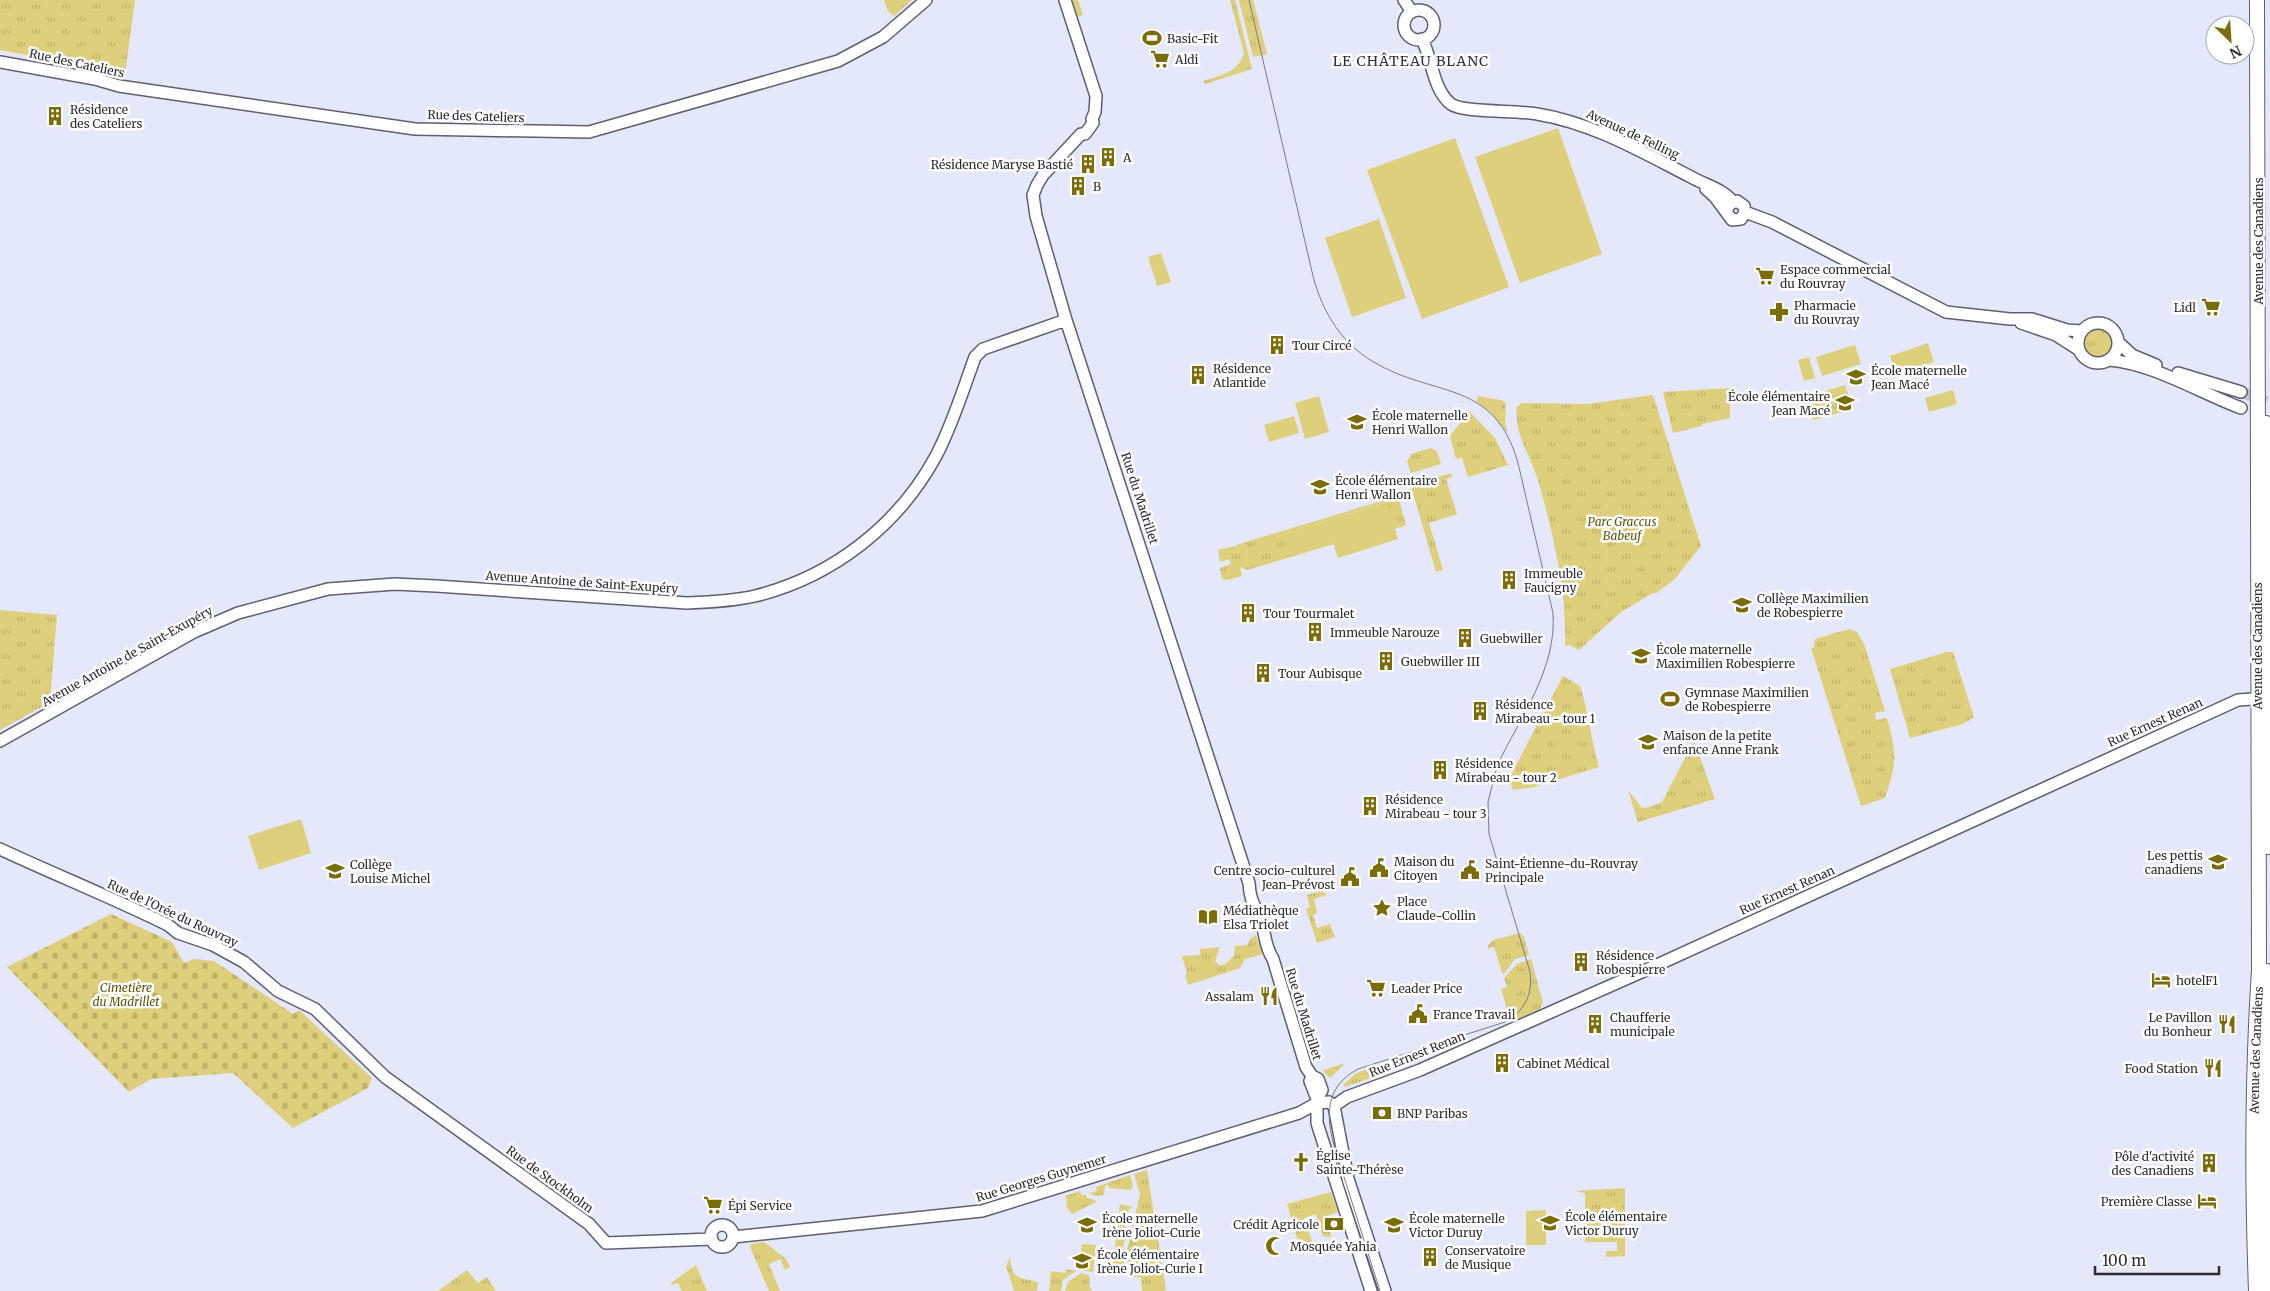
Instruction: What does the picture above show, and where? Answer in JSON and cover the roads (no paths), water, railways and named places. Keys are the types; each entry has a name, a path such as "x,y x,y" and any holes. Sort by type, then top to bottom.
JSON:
{"main road":[{"name":"Avenue des Canadiens","path":"2257,0 2266,1291"},
{"name":"Avenue des Canadiens","path":"2256,1291 2253,1135 2254,1022 2258,970 2263,698 2266,408 2266,0"}],"street":[{"name":"Rue des Cateliers","path":"0,62 95,79 119,86 393,126 489,132 589,132 838,61 880,39 926,0"},
{"name":"Rue du Madrillet","path":"1065,0 1096,96 1095,112 1091,128 1085,134 1080,134 1043,175 1034,195 1041,234 1066,320 1250,883 1256,891 1261,910 1261,922 1268,934 1273,950 1273,959 1306,1067 1312,1076 1310,1081 1317,1101 1317,1123 1371,1291"},
{"path":"1404,0 1412,12"},
{"path":"1412,12 1425,12 1433,21 1430,34 1422,39 1411,37 1405,31 1406,18 1412,12"},
{"name":"Avenue de Felling","path":"1422,39 1440,90 1452,106 1465,109 1509,110 1538,114 1589,127 1696,180 1730,207"},
{"path":"1746,212 1741,219 1734,221 1728,217 1730,207 1742,204 1746,212 1772,222 1946,312 2010,319 2032,318 2067,330 2082,331"},
{"path":"2010,319 2056,335 2078,349 2082,356 2090,362 2098,364 2109,360 2116,352 2118,342"},
{"name":"Avenue Antoine de Saint-Exupéry","path":"0,741 209,625 268,603 328,589 395,584 687,603 725,601 754,596 805,579 835,563 866,542 892,517 916,489 937,455 975,358 982,349 1066,320"},
{"path":"2078,349 2078,341 2082,331 2091,324 2104,324 2112,329 2118,342 2132,354 2144,360 2241,392"},
{"path":"2109,360 2126,363 2159,374 2241,408"},
{"name":"Rue Ernest Renan","path":"1334,1106 1347,1096 1420,1070 1664,962 2238,700 2263,698"},
{"name":"Rue de l'Orée du Rouvray","path":"0,849 151,917 178,933 213,945 244,962 278,991 315,1009 335,1031 388,1080"},
{"name":"Rue de Stockholm","path":"388,1080 589,1224 606,1242 712,1239"},
{"path":"1317,1101 1329,1102 1334,1106 1348,1179 1384,1291"},
{"name":"Rue Georges Guynemer","path":"733,1237 982,1211 1299,1113 1317,1101"},
{"path":"721,1224 729,1227 733,1237 729,1244 724,1246 717,1245 712,1239 712,1230 721,1224"}],"tunnel":[{"path":"2241,392 2270,403"}],"tram line":[{"path":"1249,0 1313,276 1322,303 1336,328 1345,339 1366,357 1401,375 1462,395 1479,404 1495,418 1508,437 1518,463 1553,613 1553,634 1543,673 1526,711 1497,766 1488,802 1489,834 1530,972 1529,995 1518,1013 1505,1022 1358,1069 1340,1083 1331,1100 1329,1120 1333,1142 1380,1291"}],"place":[{"name":"Basic-Fit","path":"1152,38"},
{"name":"Aldi","path":"1160,59"},
{"name":"Résidence des Cateliers","path":"55,116"},
{"name":"A","path":"1108,157"},
{"name":"Résidence Maryse Bastié","path":"1088,164"},
{"name":"B","path":"1078,186"},
{"name":"Espace commercial du Rouvray","path":"1765,276"},
{"name":"Lidl","path":"2211,307"},
{"name":"Pharmacie du Rouvray","path":"1779,312"},
{"name":"Tour Circé","path":"1277,345"},
{"name":"Résidence Atlantide","path":"1198,375"},
{"name":"École maternelle Jean Macé","path":"1856,377"},
{"name":"École élémentaire Jean Macé","path":"1845,403"},
{"name":"École maternelle Henri Wallon","path":"1357,422"},
{"name":"École élémentaire Henri Wallon","path":"1320,487"},
{"name":"Immeuble Faucigny","path":"1509,580"},
{"name":"Collège Maximilien de Robespierre","path":"1742,605"},
{"name":"Tour Tourmalet","path":"1248,613"},
{"name":"Immeuble Narouze","path":"1315,632"},
{"name":"Guebwiller","path":"1465,638"},
{"name":"École maternelle Maximilien Robespierre","path":"1641,656"},
{"name":"Guebwiller III","path":"1386,661"},
{"name":"Tour Aubisque","path":"1263,673"},
{"name":"Gymnase Maximilien de Robespierre","path":"1670,699"},
{"name":"Résidence Mirabeau - tour 1","path":"1480,711"},
{"name":"Maison de la petite enfance Anne Frank","path":"1648,742"},
{"name":"Résidence Mirabeau - tour 2","path":"1440,770"},
{"name":"Résidence Mirabeau - tour 3","path":"1370,806"},
{"name":"Les pettis canadiens","path":"2218,862"},
{"name":"Maison du Citoyen","path":"1379,868"},
{"name":"Saint-Étienne-du-Rouvray Principale","path":"1470,870"},
{"name":"Collège Louise Michel","path":"335,871"},
{"name":"Centre socio-culturel Jean-Prévost","path":"1350,877"},
{"name":"Place Claude-Collin","path":"1382,908"},
{"name":"Médiathèque Elsa Triolet","path":"1208,917"},
{"name":"Résidence Robespierre","path":"1581,962"},
{"name":"hotelF1","path":"2161,980"},
{"name":"Leader Price","path":"1376,988"},
{"name":"Assalam","path":"1269,996"},
{"name":"France Travail","path":"1418,1014"},
{"name":"Chaufferie municipale","path":"1595,1024"},
{"name":"Le Pavillon du Bonheur","path":"2227,1024"},
{"name":"Cabinet Médical","path":"1502,1063"},
{"name":"Food Station","path":"2213,1068"},
{"name":"BNP Paribas","path":"1382,1113"},
{"name":"Église Sainte-Thérèse","path":"1301,1162"},
{"name":"Pôle d'activité des Canadiens","path":"2209,1163"},
{"name":"Première Classe","path":"2207,1201"},
{"name":"Épi Service","path":"713,1205"},
{"name":"École élémentaire Victor Duruy","path":"1550,1223"},
{"name":"Crédit Agricole","path":"1334,1224"},
{"name":"École maternelle Irène Joliot-Curie","path":"1087,1225"},
{"name":"École maternelle Victor Duruy","path":"1394,1225"},
{"name":"Mosquée Yahia","path":"1275,1246"},
{"name":"Conservatoire de Musique","path":"1430,1257"},
{"name":"École élémentaire Irène Joliot-Curie I","path":"1082,1261"}],"district":[{"name":"LE CHÂTEAU BLANC","path":"1411,61"}],"park label":[{"name":"Parc Graccus Babeuf","path":"1622,528"},
{"name":"Cimetière du Madrillet","path":"126,994"}]}
